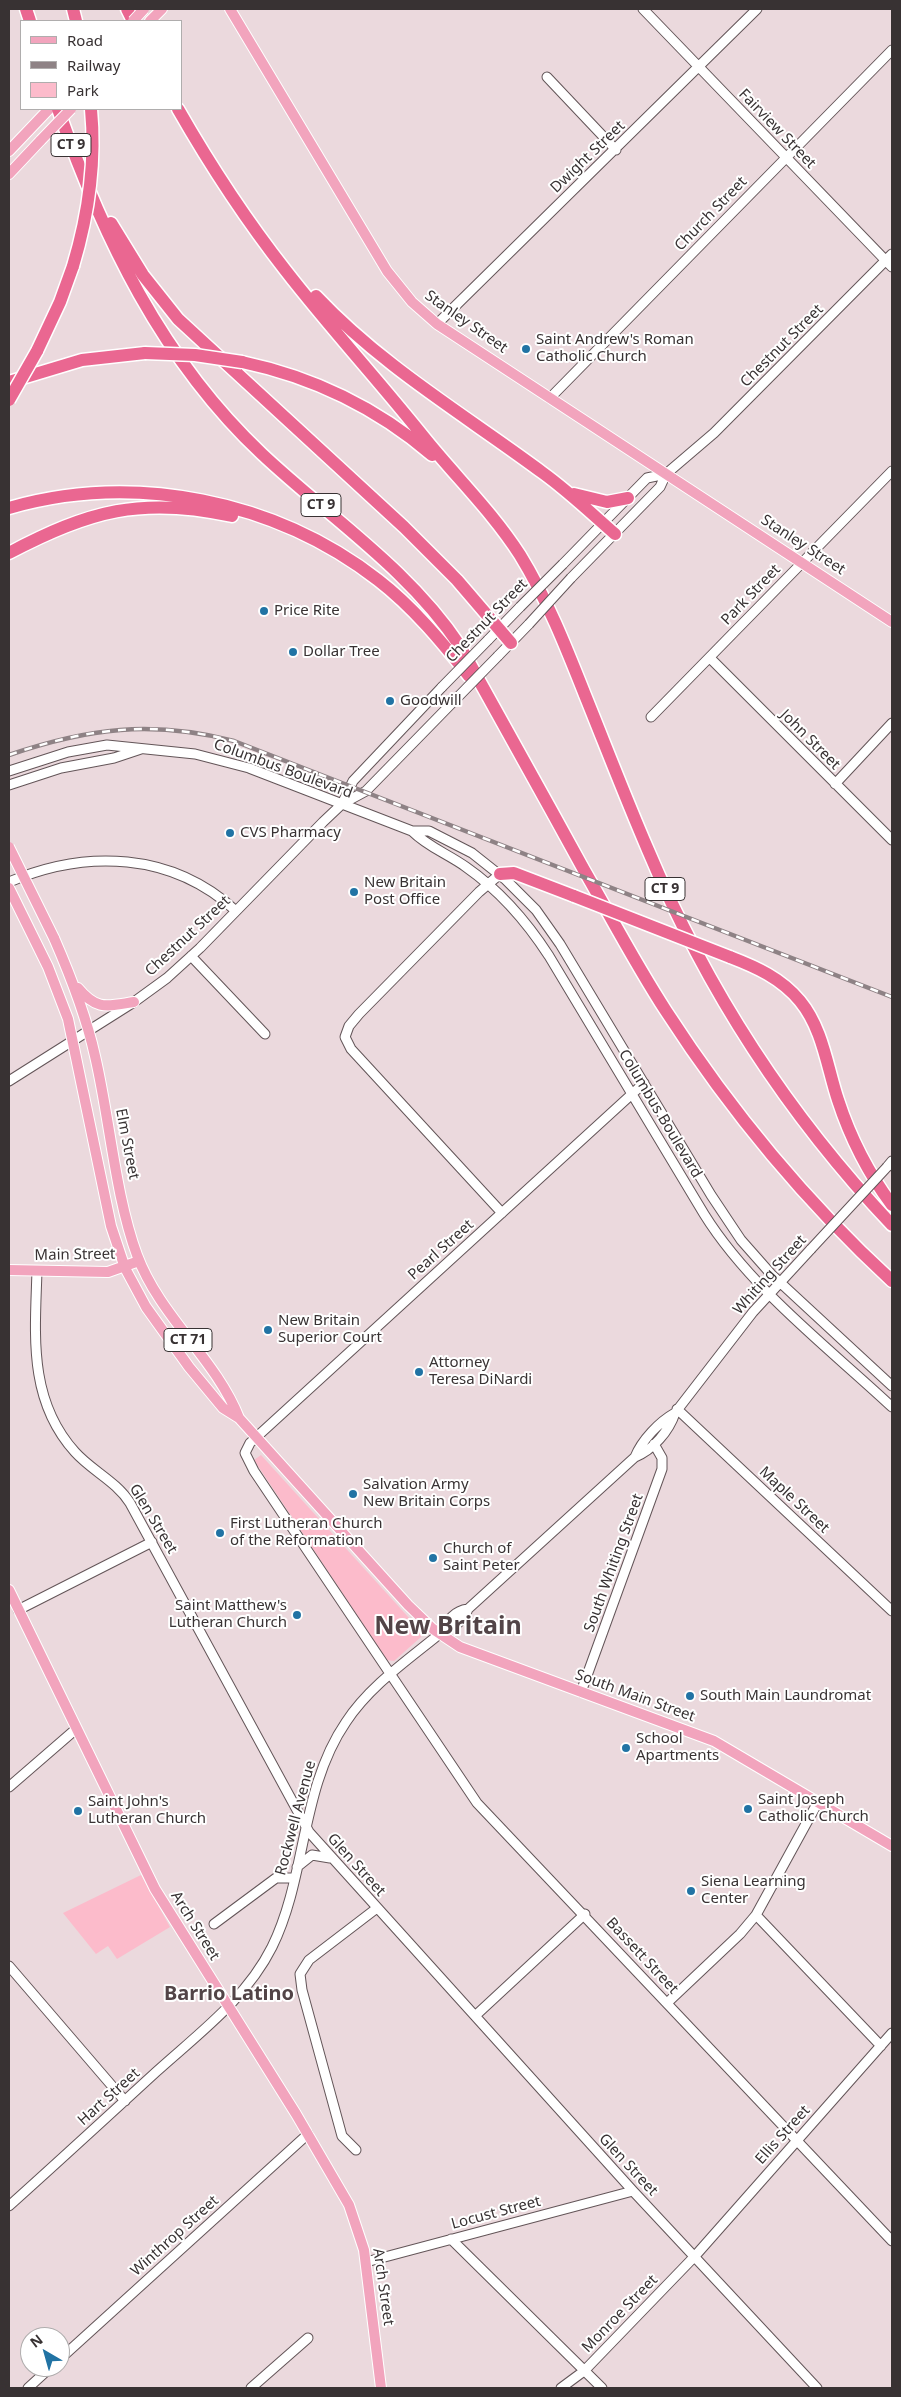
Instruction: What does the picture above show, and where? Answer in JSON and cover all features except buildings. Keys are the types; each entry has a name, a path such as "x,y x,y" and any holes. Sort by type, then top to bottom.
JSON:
{"highway":[{"name":"CT 9","path":"58,110 85,181 132,284 162,334 187,370 251,444 384,559 425,600 460,646 637,964 694,1052 738,1113 796,1183 892,1281"},
{"path":"9,400 37,351 57,310 81,239 90,189 92,110"},
{"name":"CT 9","path":"179,110 218,176 251,224 309,300 464,483 508,538 549,609 652,860 710,979 738,1025 796,1109 844,1171 892,1225"},
{"path":"85,181 134,263 178,319 400,522 457,580 511,643"},
{"path":"251,224 323,304 376,354 566,490 615,534"},
{"path":"9,382 40,371 82,360 145,353 195,355 242,362 307,380 356,403 406,435 464,483"},
{"path":"566,490 600,502 612,502 628,498"},
{"path":"9,508 47,499 88,493 140,492 214,503 261,516 335,552 377,580 414,613 449,652 496,712"},
{"path":"9,553 83,518 116,510 146,507 186,509 237,517 335,552"},
{"path":"500,874 514,873 730,957 777,980 793,993 806,1009 819,1036 847,1125 872,1174 892,1205"}],"main road":[{"path":"134,20 144,9"},
{"name":"Stanley Street","path":"230,9 387,271 412,302 437,324 892,622"},
{"path":"9,152 48,110"},
{"path":"9,174 69,110"},
{"name":"CT 71","path":"9,847 54,938 73,982 89,1031"},
{"name":"CT 71","path":"9,888 60,996 73,1040"},
{"path":"73,982 88,999 97,1005 104,1006 134,1002"},
{"name":"Elm Street","path":"89,1031 123,1202 139,1261"},
{"name":"Elm Street","path":"73,1040 114,1236 125,1268"},
{"path":"102,1180 113,1195 123,1202"},
{"name":"CT 71","path":"139,1261 151,1287 167,1312 226,1391 239,1418 419,1617 439,1634"},
{"name":"Main Street","path":"9,1270 108,1272 125,1268 139,1261"},
{"name":"CT 71","path":"125,1268 156,1320 215,1398 223,1408 239,1418"},
{"path":"156,1320 167,1312"},
{"path":"215,1398 226,1391"},
{"name":"Arch Street","path":"9,1590 155,1889 308,2134 349,2205 360,2233 366,2262 381,2388"},
{"name":"South Main Street","path":"439,1634 473,1652 714,1742 892,1846"}],"street":[{"name":"Fairview Street","path":"643,9 785,158 890,261"},
{"name":"Dwight Street","path":"437,324 616,150 757,9"},
{"name":"Church Street","path":"550,398 892,50"},
{"path":"547,77 616,150"},
{"name":"Chestnut Street","path":"9,1081 134,1002 167,978 191,956 342,804 366,791 660,488 666,474 714,434 890,261"},
{"name":"Park Street","path":"650,717 892,471"},
{"name":"Chestnut Street","path":"342,804 353,781 520,607 647,478 666,474"},
{"name":"John Street","path":"710,658 892,840"},
{"path":"835,784 892,724"},
{"name":"Columbus Boulevard","path":"9,770 68,752 107,745 194,753 224,760 412,831 429,831 472,853 500,874 536,910 553,933 732,1228 752,1253 780,1282 892,1386"},
{"name":"Columbus Boulevard","path":"9,785 62,768 114,758 142,748"},
{"name":"Columbus Boulevard","path":"412,831 424,843 459,862 487,884 516,912 540,942 722,1242 740,1264 770,1294 892,1407"},
{"path":"9,882 63,864 85,860 116,860 137,863 174,873 210,892 236,911"},
{"path":"500,874 487,884 359,1014 349,1026 345,1036 349,1048 502,1213"},
{"path":"191,956 265,1034"},
{"name":"Pearl Street","path":"256,1437 644,1083"},
{"name":"Whiting Street","path":"635,1457 639,1447 666,1418 676,1411 780,1282 890,1164"},
{"name":"Glen Street","path":"37,1271 36,1361 41,1392 48,1410 60,1434 75,1452 124,1493 306,1829 633,2191 817,2388"},
{"name":"Whiting Street","path":"439,1634 457,1625 465,1617 468,1609 635,1457 645,1453 671,1424 676,1411"},
{"name":"Maple Street","path":"676,1411 892,1611"},
{"name":"Bassett Street","path":"256,1437 245,1450 249,1463 477,1803 585,1914 892,2241"},
{"name":"South Whiting Street","path":"581,1692 662,1470 662,1458 654,1444"},
{"path":"18,1610 152,1542"},
{"name":"Rockwell Avenue","path":"228,2007 253,1978 273,1946 284,1916 320,1774 337,1736 364,1699 439,1634"},
{"path":"10,1783 76,1729"},
{"path":"667,2003 740,1934 756,1915 818,1802"},
{"path":"297,1867 312,1855 332,1859"},
{"path":"214,1924 276,1878 294,1878"},
{"path":"356,2150 342,2136 302,1990 300,1974 309,1960 377,1908"},
{"path":"475,2016 585,1914"},
{"path":"756,1915 881,2046"},
{"path":"9,1966 125,2101"},
{"name":"Hart Street","path":"10,2201 125,2101 228,2007"},
{"name":"Ellis Street","path":"695,2256 892,2033"},
{"name":"Winthrop Street","path":"70,2350 308,2134"},
{"name":"Locust Street","path":"366,2262 633,2191"},
{"path":"451,2239 602,2388"},
{"name":"Monroe Street","path":"561,2388 584,2370 695,2256"},
{"path":"256,2387 308,2338"},
{"path":"28,2388 40,2377"}],"green space":[{"path":"261,1455 420,1630 421,1637 394,1661 387,1660 254,1460"},
{"path":"141,1875 170,1927 117,1959 108,1946 96,1954 63,1913"}],"railway":[{"path":"9,755 66,738 120,730 148,729 175,731 204,734 234,741 892,997"}],"place":[{"name":"Saint Andrew's Roman Catholic Church","path":"526,349"},
{"name":"Price Rite","path":"264,611"},
{"name":"Dollar Tree","path":"293,652"},
{"name":"Goodwill","path":"390,701"},
{"name":"CVS Pharmacy","path":"230,833"},
{"name":"New Britain Post Office","path":"354,892"},
{"name":"New Britain Superior Court","path":"268,1330"},
{"name":"Attorney Teresa DiNardi","path":"419,1372"},
{"name":"Salvation Army New Britain Corps","path":"353,1494"},
{"name":"First Lutheran Church of the Reformation","path":"220,1533"},
{"name":"Church of Saint Peter","path":"433,1558"},
{"name":"Saint Matthew's Lutheran Church","path":"297,1615"},
{"name":"South Main Laundromat","path":"690,1696"},
{"name":"School Apartments","path":"626,1748"},
{"name":"Saint Joseph Catholic Church","path":"748,1809"},
{"name":"Saint John's Lutheran Church","path":"78,1811"},
{"name":"Siena Learning Center","path":"691,1891"}],"district":[{"name":"New Britain","path":"448,1627"},
{"name":"Barrio Latino","path":"229,1994"}]}
